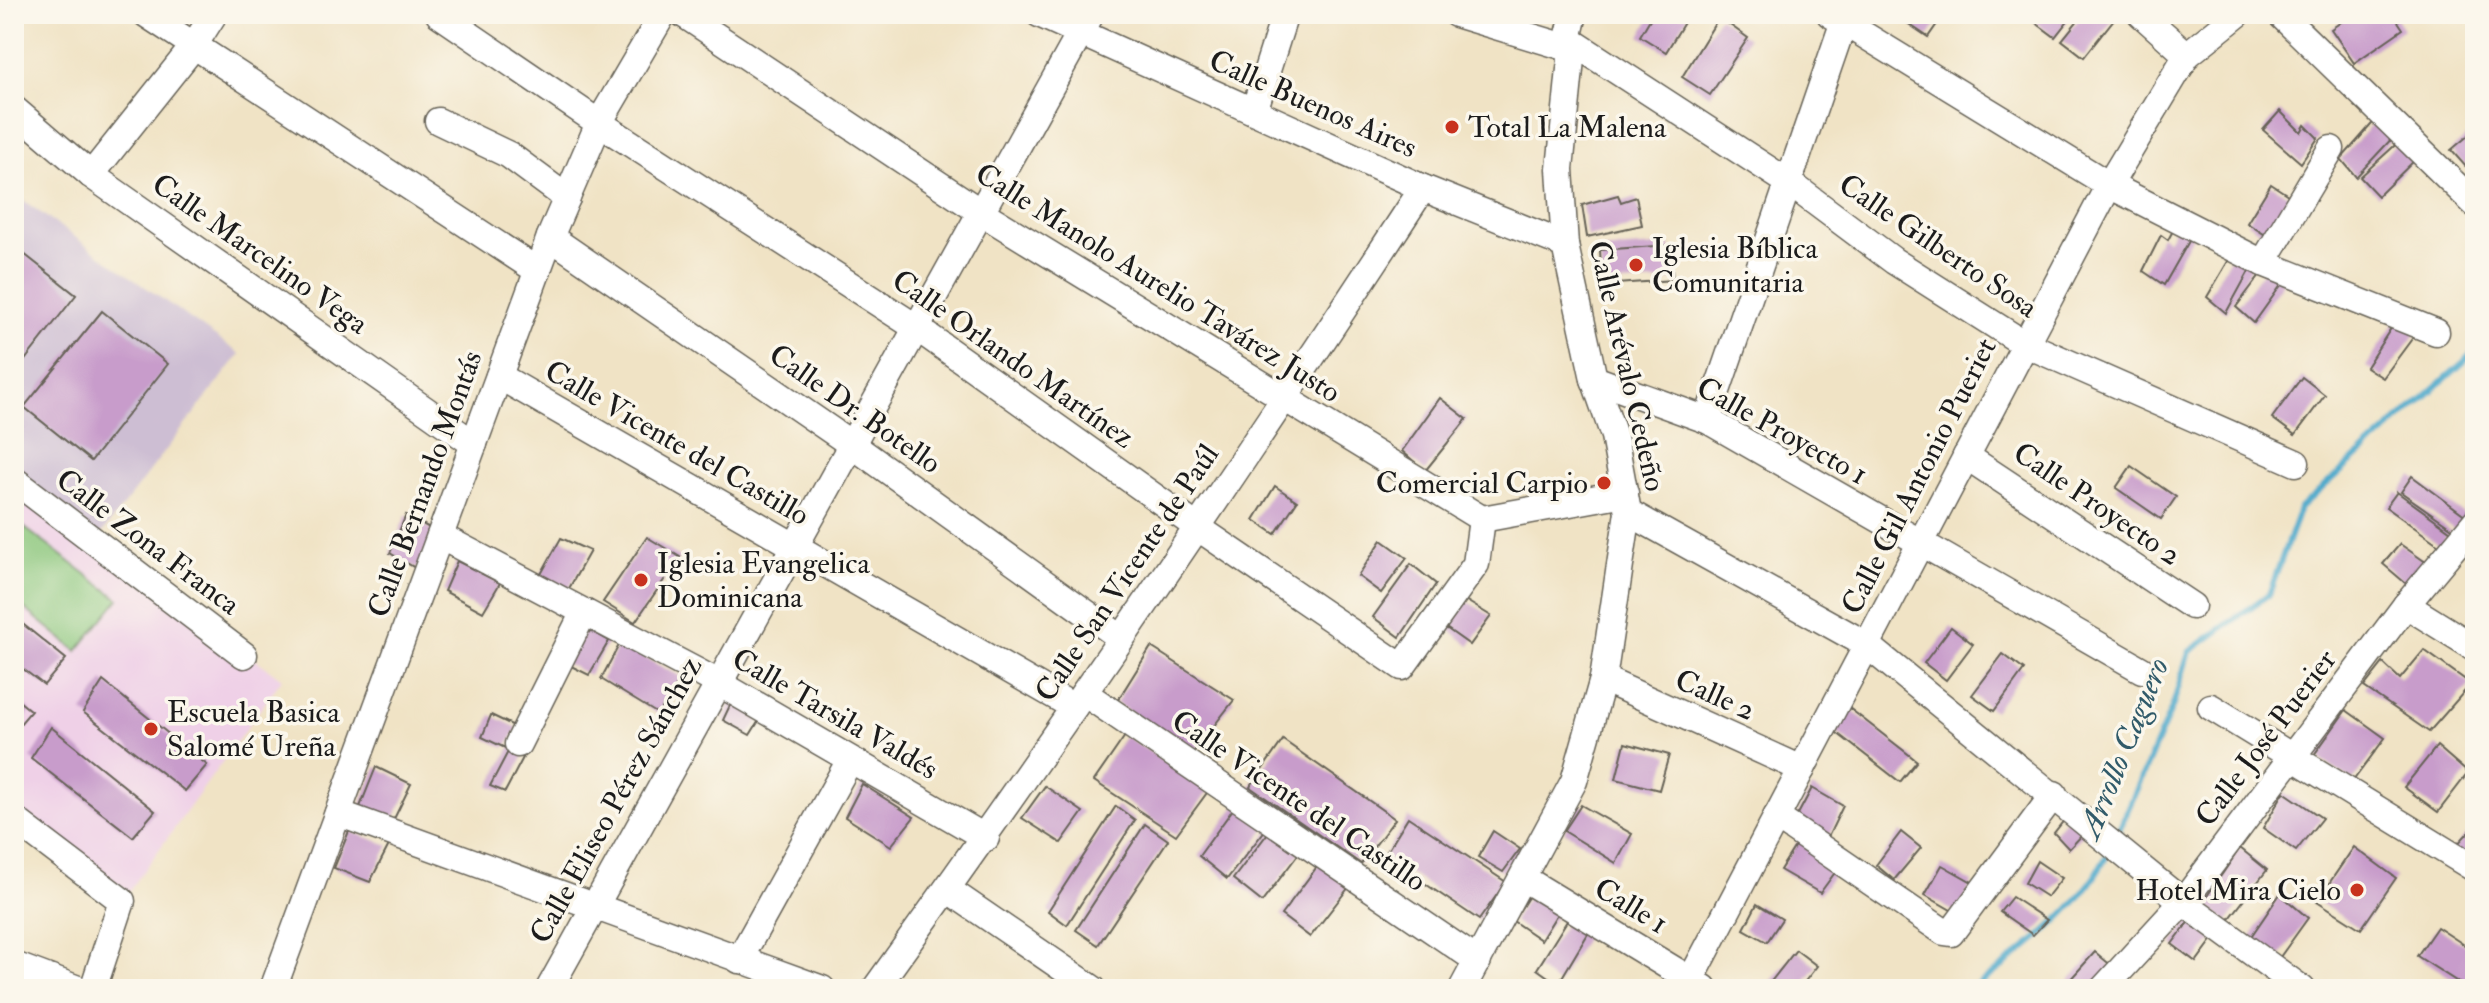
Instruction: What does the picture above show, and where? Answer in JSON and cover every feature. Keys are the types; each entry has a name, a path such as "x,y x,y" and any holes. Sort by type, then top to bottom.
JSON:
{"street":[{"path":"146,14 538,271"},
{"path":"91,175 193,47 214,14"},
{"name":"Calle Orlando Martínez","path":"439,14 599,123 917,328 1197,527 1402,667 1476,564 1482,519"},
{"name":"Calle Bernando Montás","path":"273,989 550,237 599,123 663,14"},
{"name":"Calle Manolo Aurelio Tavárez Justo","path":"683,14 979,211 1482,519"},
{"name":"Calle Buenos Aires","path":"1039,14 1086,25 1254,111 1423,188 1565,245"},
{"path":"1254,111 1285,14"},
{"name":"Calle Gilberto Sosa","path":"1456,14 1572,34 1791,184 1894,261 2023,343 2296,463"},
{"path":"2141,14 2187,55"},
{"name":"Calle Gil Antonio Pueriet","path":"1694,986 1776,817 2023,343 2109,185 2187,55 2238,14"},
{"path":"2280,14 2475,204"},
{"path":"1707,420 1791,184 1837,19 2109,185 2263,263 2436,332"},
{"name":"Calle Eliseo Pérez Sánchez","path":"549,989 591,908 794,549 979,211 1086,25"},
{"name":"Calle Arévalo Cedeño","path":"1462,989 1574,781 1603,679 1626,502 1614,436 1594,379 1565,245 1560,169 1572,34"},
{"name":"Calle Marcelino Vega","path":"14,109 91,175 474,444"},
{"path":"438,121 509,155 567,198"},
{"path":"2263,263 2331,149"},
{"name":"Calle San Vicente de Paúl","path":"875,989 986,838 1285,400 1423,188"},
{"name":"Calle Dr. Botello","path":"550,237 851,444 1121,638"},
{"name":"Calle Vicente del Castillo","path":"499,376 794,549 1079,700 1478,961"},
{"name":"Calle Proyecto 1","path":"1594,379 1707,420 2142,670"},
{"name":"Calle Proyecto 2","path":"1966,456 2192,606"},
{"name":"Calle Zona Franca","path":"14,480 244,655"},
{"path":"1482,519 1626,502 1867,645 2183,902 2302,989"},
{"name":"Calle José Puerier","path":"2103,989 2183,902 2406,605 2475,522"},
{"name":"Calle Tarsila Valdés","path":"440,536 717,682 986,838"},
{"path":"2406,605 2475,648"},
{"path":"518,744 584,612"},
{"name":"Calle 2","path":"1603,679 1802,769"},
{"path":"2211,707 2475,869"},
{"path":"739,960 850,760"},
{"path":"1776,817 1944,932 1951,933 2054,794"},
{"path":"338,813 591,908 822,989"},
{"path":"14,819 122,901 93,989"},
{"name":"Calle 1","path":"1523,878 1694,986"},
{"path":"947,889 1093,989"},
{"path":"14,965 78,989"}],"shaded area":[{"path":"14,194 240,354 95,542 28,492 14,509"},
{"name":"Escuela Basica Salomé Ureña","path":"28,491 282,679 122,901 14,819 14,509"}],"green space":[{"path":"17,522 119,599 77,651 14,600 14,527"}],"building":[{"path":"1653,14 1688,16 1666,52 1640,36"},
{"path":"1894,14 1944,14 1928,37"},
{"path":"2024,14 2073,14 2055,37"},
{"path":"2083,14 2118,14 2084,57 2062,40"},
{"path":"2353,14 2393,14 2403,29 2354,63 2331,29"},
{"path":"1719,17 1748,38 1710,95 1682,77"},
{"path":"2280,111 2301,132 2305,125 2318,138 2301,163 2263,130"},
{"path":"2378,117 2396,134 2356,177 2341,159"},
{"path":"2475,130 2475,160 2466,167 2451,150"},
{"path":"2403,138 2420,155 2378,196 2360,177"},
{"path":"2271,184 2291,197 2267,236 2247,223"},
{"path":"1618,195 1621,202 1636,197 1642,225 1587,237 1582,205"},
{"path":"2177,223 2193,234 2164,285 2143,271 2161,235 2168,240"},
{"name":"Iglesia Bíblica Comunitaria","path":"1670,245 1673,280 1602,285 1600,250"},
{"path":"14,246 76,295 14,374"},
{"path":"2234,251 2254,262 2226,313 2207,297"},
{"path":"2266,267 2284,281 2254,323 2236,307"},
{"path":"102,311 168,364 91,461 24,407"},
{"path":"2397,319 2417,332 2383,378 2366,367"},
{"path":"2302,377 2325,395 2295,435 2272,418"},
{"path":"1440,398 1467,419 1425,471 1402,451"},
{"path":"2131,466 2176,497 2161,519 2116,488"},
{"path":"2412,476 2466,516 2455,530 2401,492"},
{"path":"1275,486 1297,501 1275,534 1254,520"},
{"path":"2397,492 2451,531 2439,545 2386,507"},
{"path":"406,515 435,531 417,569 390,553"},
{"name":"Iglesia Evangelica Dominicana","path":"647,537 680,557 635,622 603,602"},
{"path":"561,538 590,551 567,592 540,576"},
{"path":"1382,540 1407,558 1381,593 1358,576"},
{"path":"2475,542 2475,558 2467,552"},
{"path":"2400,544 2427,563 2410,587 2383,564"},
{"path":"457,561 500,583 483,612 444,591"},
{"path":"1411,564 1436,584 1400,637 1373,617"},
{"path":"1465,600 1491,616 1470,645 1446,628"},
{"path":"14,617 66,659 44,685 14,662"},
{"path":"1951,627 1973,644 1946,680 1924,663"},
{"path":"586,628 609,641 589,675 565,663"},
{"path":"619,645 682,677 658,714 601,679"},
{"path":"1151,647 1234,700 1192,754 1116,703"},
{"path":"2424,650 2471,684 2429,732 2364,687 2383,663 2400,679"},
{"path":"2003,654 2024,670 1994,711 1972,695"},
{"path":"103,681 207,765 185,791 83,712"},
{"path":"14,697 31,711 14,731"},
{"path":"732,701 760,719 750,735 723,720"},
{"path":"1844,704 1917,761 1900,782 1828,726"},
{"path":"2346,710 2385,738 2353,781 2314,755"},
{"path":"491,715 518,728 505,748 482,737"},
{"path":"51,727 155,811 133,837 31,758"},
{"path":"1125,736 1209,790 1176,835 1094,781"},
{"path":"1283,740 1395,819 1361,864 1250,787"},
{"path":"1625,743 1669,755 1659,790 1616,779"},
{"path":"511,746 526,752 505,792 490,786"},
{"path":"2437,746 2468,773 2438,812 2404,787"},
{"path":"376,767 411,784 392,823 358,812"},
{"path":"862,784 914,817 891,846 845,817"},
{"path":"1045,786 1083,812 1061,843 1022,818"},
{"path":"1812,788 1843,806 1828,837 1796,818"},
{"path":"2284,792 2322,818 2296,851 2263,828"},
{"path":"1236,805 1266,829 1227,879 1199,856"},
{"path":"1581,805 1632,834 1616,863 1564,831"},
{"path":"1116,806 1135,820 1067,925 1048,911"},
{"path":"2069,814 2086,831 2069,849 2054,833"},
{"path":"1408,817 1506,882 1479,920 1384,856"},
{"path":"1145,824 1168,840 1098,945 1076,930"},
{"path":"2475,825 2475,855 2470,850 2461,855 2454,848"},
{"path":"1271,829 1300,852 1262,902 1233,879"},
{"path":"349,831 389,845 370,882 334,868"},
{"path":"1493,831 1520,849 1503,872 1478,857"},
{"path":"1901,832 1921,848 1894,880 1876,865"},
{"path":"1799,840 1839,867 1820,893 1780,870"},
{"name":"Hotel Mira Cielo","path":"2354,847 2396,878 2361,929 2317,901"},
{"path":"2240,848 2267,870 2227,922 2203,902"},
{"path":"2037,861 2062,878 2047,897 2025,883"},
{"path":"1319,864 1349,887 1310,937 1281,915"},
{"path":"1942,865 1972,882 1958,914 1925,895"},
{"path":"1532,891 1560,909 1541,940 1513,921"},
{"path":"2280,894 2308,918 2280,957 2250,938"},
{"path":"2012,897 2047,920 2033,935 2000,912"},
{"path":"1757,904 1782,919 1767,942 1744,929"},
{"path":"1570,916 1592,927 1558,984 1537,969"},
{"path":"2190,920 2213,939 2196,962 2172,944"},
{"path":"2437,927 2475,952 2475,969 2464,986 2417,956"},
{"path":"1796,950 1817,966 1799,989 1765,989"},
{"path":"2095,952 2113,967 2094,989 2076,989 2068,982"}],"waterway":[{"name":"Arrollo Caguero","path":"2116,837 2173,705 2189,652 2269,594 2300,508 2475,352"},
{"name":"Arrollo Caguero","path":"1973,989 2050,928 2083,892 2109,851"}],"place":[{"name":"Total La Malena","path":"1452,127"},
{"name":"Iglesia Bíblica Comunitaria","path":"1636,265"},
{"name":"Comercial Carpio","path":"1604,483"},
{"name":"Iglesia Evangelica Dominicana","path":"641,580"},
{"name":"Escuela Basica Salomé Ureña","path":"151,729"},
{"name":"Hotel Mira Cielo","path":"2357,890"}]}
